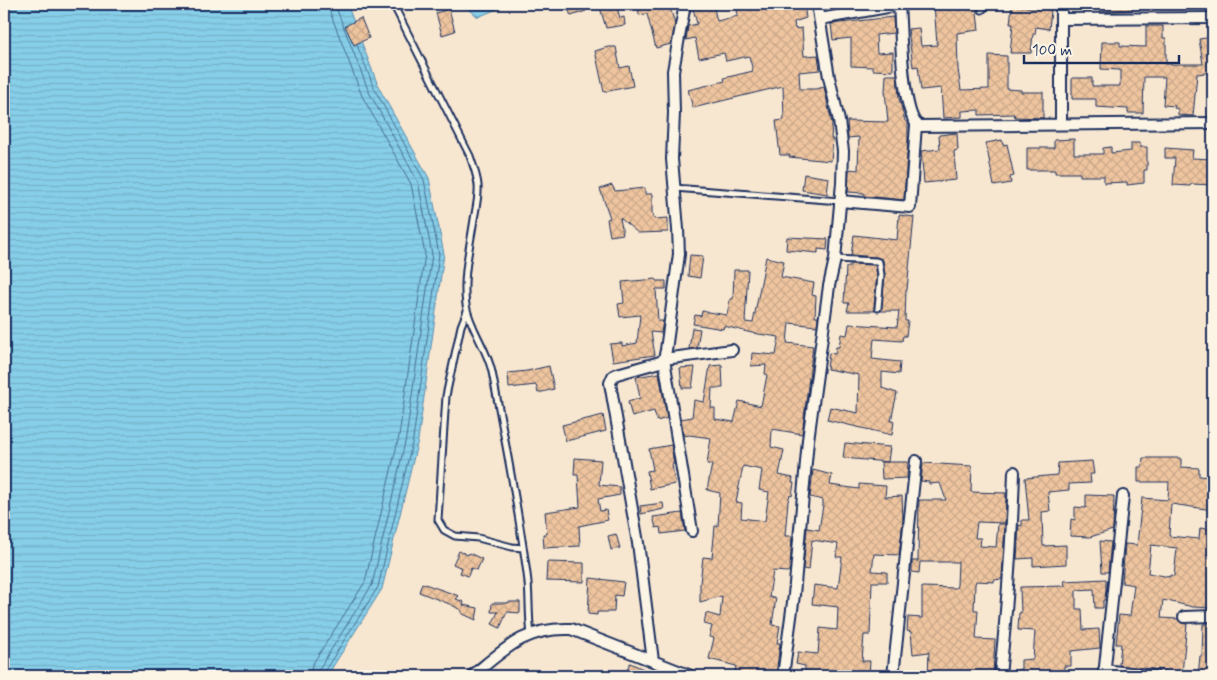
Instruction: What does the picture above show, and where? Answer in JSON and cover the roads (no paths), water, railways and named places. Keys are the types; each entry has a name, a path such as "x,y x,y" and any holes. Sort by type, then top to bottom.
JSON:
{"street":[{"path":"685,4 673,71 672,160 679,254 664,359 692,530"},
{"path":"783,676 794,595 808,440 829,286 835,259 843,151 839,120 828,78 817,4"},
{"path":"820,18 899,4 903,75 908,106 916,125 910,207 840,201"},
{"path":"1060,4 1061,124"},
{"path":"1060,19 1213,18"},
{"path":"916,125 924,127 1213,123"},
{"path":"652,661 638,543 610,383 613,376 617,374 660,362 664,359 732,350"},
{"path":"893,676 916,461"},
{"path":"1000,676 1013,538 1014,472"},
{"path":"1123,496 1104,673 1154,676"},
{"path":"1184,617 1213,616"},
{"path":"472,676 517,640 531,634 550,630 571,629 691,676"}],"lane":[{"path":"393,4 470,156 476,173 478,200 466,269 465,295 468,312 490,362 504,432 527,576 528,614 531,634"},
{"path":"982,10 988,4"},
{"path":"674,188 840,201"},
{"path":"835,259 879,262 878,308"},
{"path":"468,312 461,326 446,396 438,520 444,530 455,536 478,538 523,548"}],"water":[{"path":"4,4 347,4 379,88 429,178 444,254 418,440 382,589 327,676 4,676"},
{"path":"463,4 509,4 478,17"}]}
